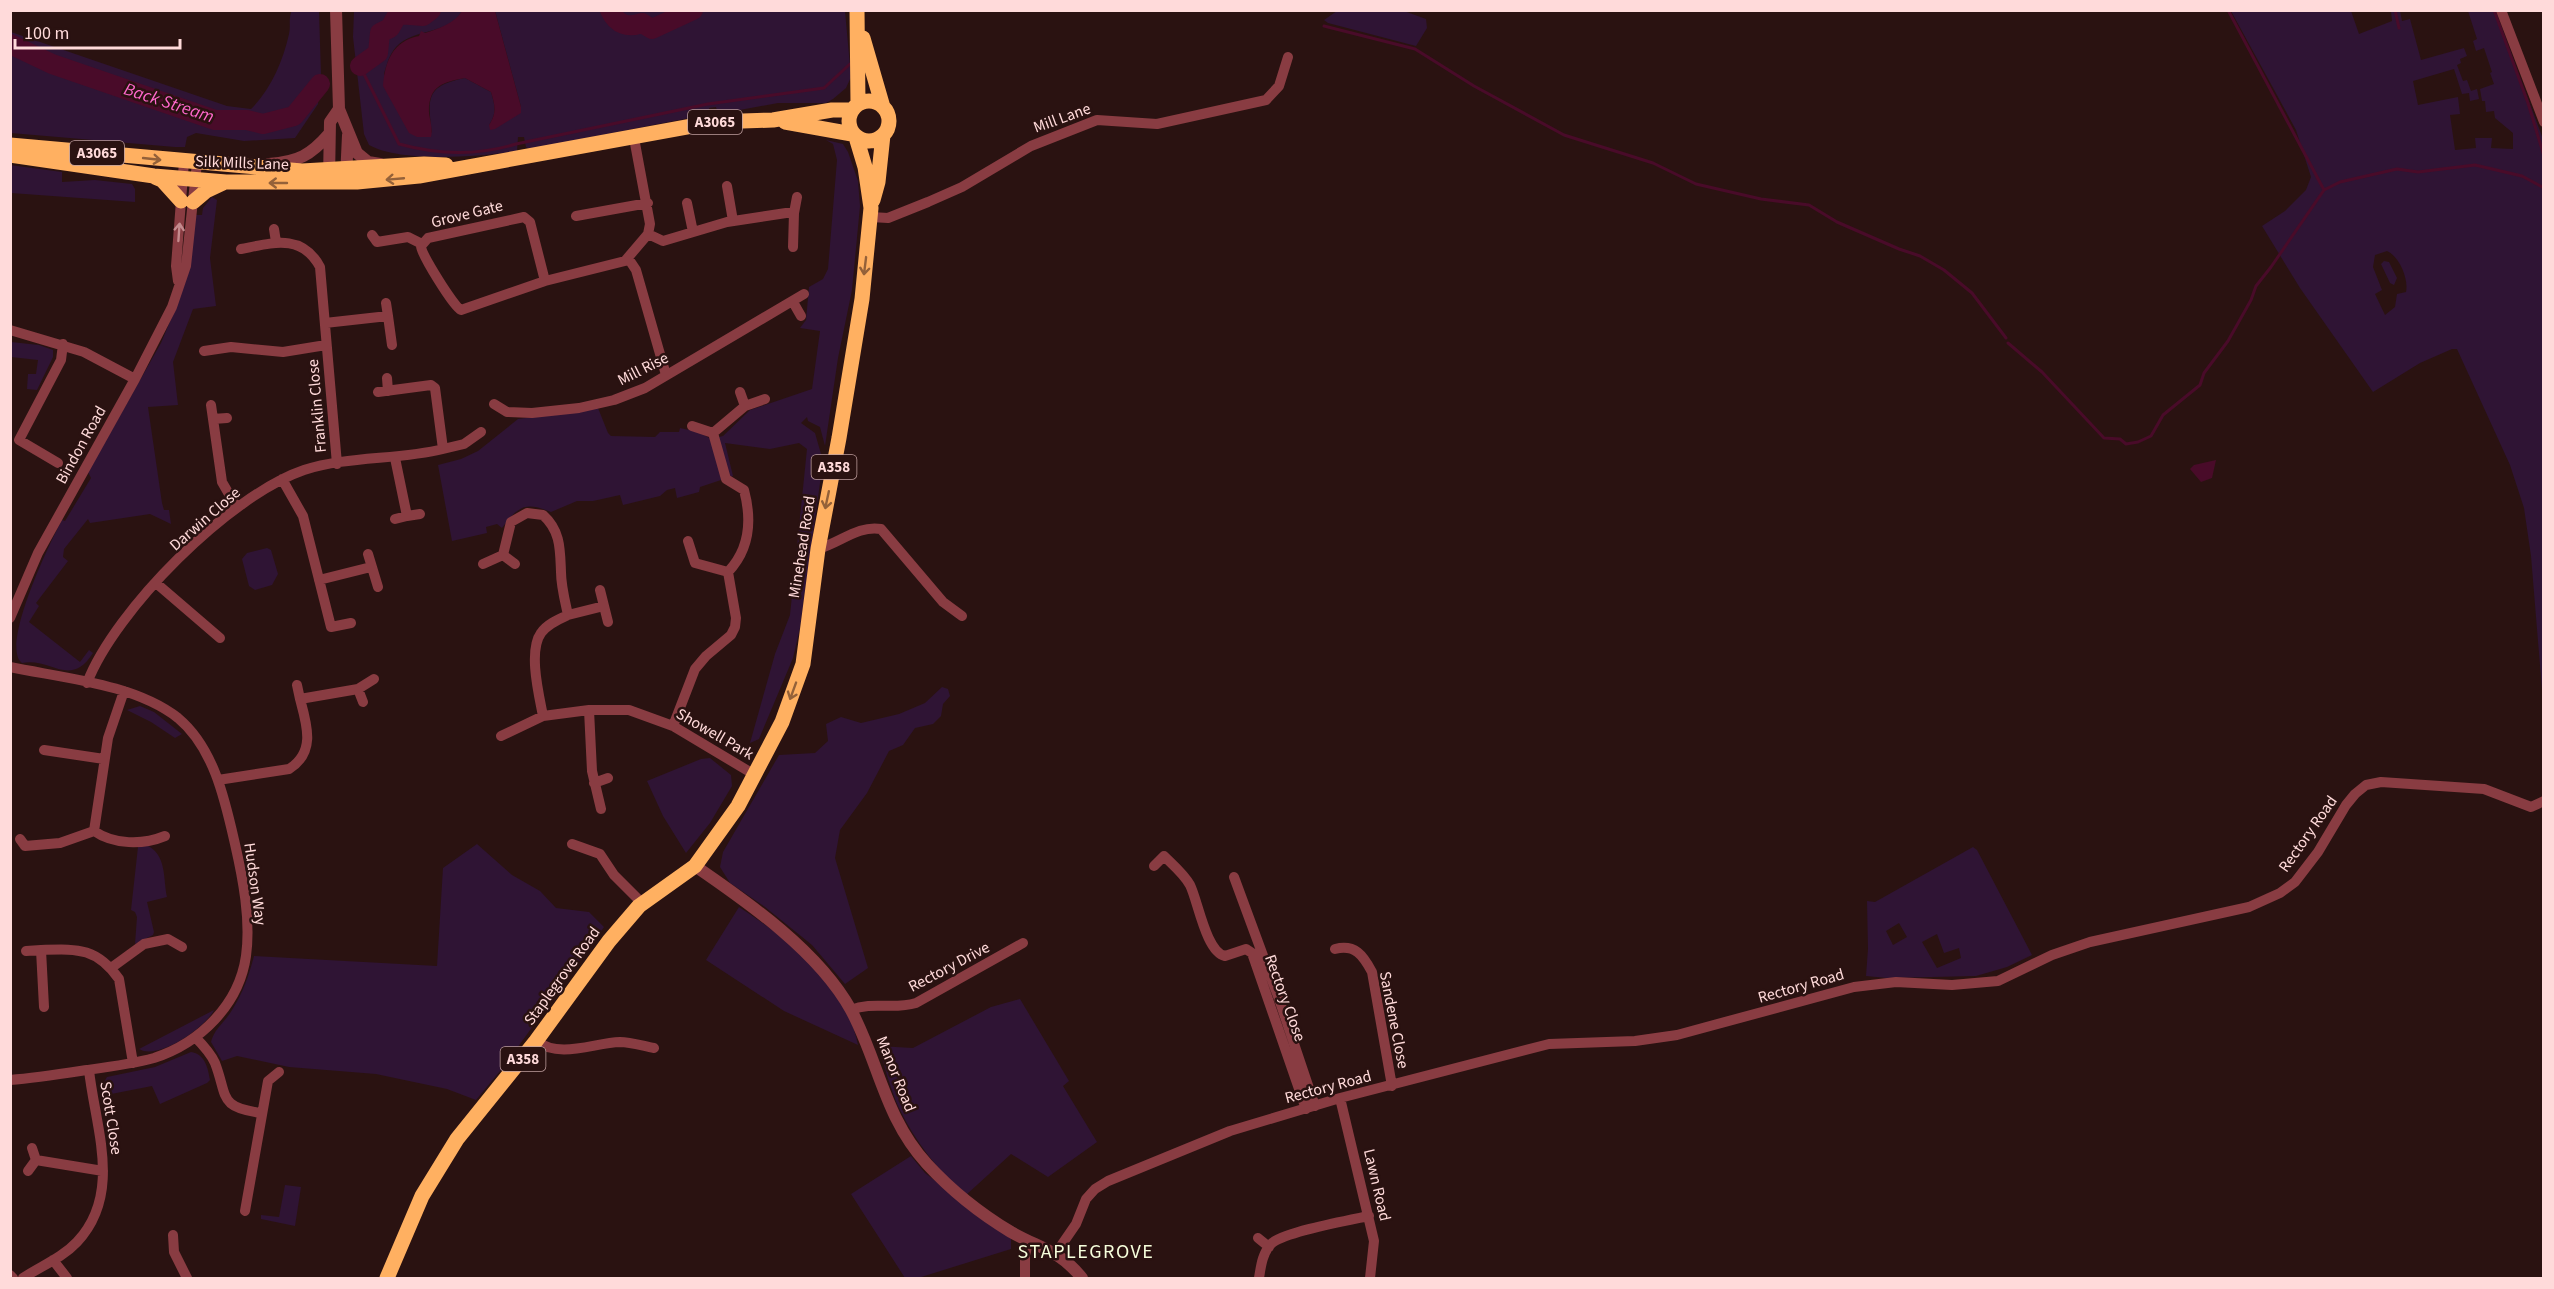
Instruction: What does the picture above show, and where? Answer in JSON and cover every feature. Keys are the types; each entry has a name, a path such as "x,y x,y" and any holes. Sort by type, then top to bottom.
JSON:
{"main road":[{"name":"A358","path":"854,136 848,122 855,107 858,18"},
{"name":"A358","path":"858,18 889,121 883,135"},
{"path":"855,107 871,101 883,107"},
{"name":"Silk Mills Lane","path":"10,155 154,176 226,182 346,176 419,176 714,122 773,120 855,107"},
{"name":"Silk Mills Lane","path":"773,120 854,136"},
{"path":"854,136 870,142 883,135"},
{"name":"Minehead Road","path":"695,866 719,835 755,775 782,722 803,664 818,549 862,299 871,212 878,182 883,135"},
{"name":"Minehead Road","path":"854,136 865,167 871,212"},
{"name":"Silk Mills Lane","path":"10,145 302,171 329,177"},
{"name":"Silk Mills Lane","path":"346,176 392,166 424,164 473,167"},
{"path":"154,176 187,201 226,182"},
{"name":"Staplegrove Road","path":"387,1278 422,1196 457,1139 537,1041 609,941 642,903 695,866"}],"street":[{"path":"336,10 339,109 357,153 368,162 392,166"},
{"path":"2501,10 2544,122"},
{"name":"Mill Lane","path":"871,212 880,219 897,216 962,187 1031,146 1097,120 1157,124 1266,100 1280,86 1288,57"},
{"path":"329,177 330,122 339,109"},
{"path":"237,166 282,163 307,156 329,134"},
{"path":"346,176 348,134"},
{"path":"634,138 650,219 648,234 628,258 638,274 666,375"},
{"name":"Bindon Road","path":"10,618 38,553 161,331 179,286 176,266 187,201 190,162"},
{"path":"727,186 733,221"},
{"path":"793,247 797,197"},
{"path":"687,203 693,232"},
{"path":"576,216 648,204"},
{"path":"648,234 663,240 733,221 771,214 794,213"},
{"name":"Grove Gate","path":"545,281 530,222 524,217 428,238 422,244 424,257 455,306 460,310 545,281 622,263 628,258"},
{"path":"274,229 276,242"},
{"name":"Grove Gate","path":"372,235 377,242 408,237 422,244"},
{"name":"Franklin Close","path":"241,249 276,242 297,245 316,260 322,278 337,464"},
{"name":"Mill Rise","path":"494,404 507,412 532,412 579,408 614,400 645,388 758,319 804,294"},
{"path":"793,302 801,316"},
{"path":"386,303 392,345"},
{"path":"326,323 388,316"},
{"path":"10,330 63,344 109,363 135,379"},
{"path":"229,335 231,347"},
{"path":"58,463 19,440 61,360 63,344"},
{"name":"Franklin Close","path":"204,351 231,347 283,352 326,345"},
{"path":"387,378 383,392 431,386 435,388 444,450"},
{"path":"740,392 745,406"},
{"path":"713,433 745,406 765,399"},
{"path":"211,405 222,482 237,508"},
{"path":"213,419 227,418"},
{"path":"692,426 713,433"},
{"name":"Darwin Close","path":"87,683 96,663 128,615 156,583 205,534 237,508 282,479 306,470 337,464 444,450 464,444 481,432"},
{"path":"713,433 726,478 744,490 748,505 749,522 746,544 738,561 728,572"},
{"path":"395,458 407,516"},
{"path":"282,479 303,516 331,627 351,623"},
{"path":"503,555 511,522 519,516 538,513 550,521 558,540 568,615"},
{"path":"395,519 420,514"},
{"path":"818,549 854,532 871,527 881,529 943,602 962,616"},
{"path":"688,541 695,563 689,573"},
{"path":"368,554 370,567 378,587"},
{"path":"483,564 503,555"},
{"path":"503,555 515,564"},
{"path":"695,563 728,572"},
{"path":"319,580 370,567"},
{"path":"673,726 694,669 731,635 735,627 736,618 728,572"},
{"path":"156,583 220,638"},
{"path":"600,590 608,622"},
{"path":"543,716 535,662 537,641 542,631 568,615 604,606"},
{"name":"Hudson Way","path":"10,667 87,683 147,699 167,710 188,727 200,741 225,801 239,863 246,915 247,945 238,987 216,1018 195,1037 164,1054 133,1063 10,1080"},
{"path":"300,699 358,689 374,680"},
{"path":"218,780 289,769 297,764 308,747 308,739 297,686"},
{"path":"358,689 363,702"},
{"path":"94,831 108,738 124,692"},
{"path":"589,710 594,783 601,809"},
{"name":"Showell Park","path":"501,736 543,716 589,710 629,710 673,726 755,775"},
{"path":"45,750 104,759"},
{"path":"594,783 608,778"},
{"name":"Rectory Road","path":"1056,1253 1076,1224 1086,1199 1095,1189 1108,1181 1230,1131 1340,1098 1549,1044 1635,1041 1677,1035 1860,986 1896,982 1952,985 1998,981 2052,955 2090,942 2249,907 2280,893 2295,882 2318,852 2350,800 2366,785 2381,782 2468,787 2484,789 2532,807 2544,801"},
{"path":"94,831 103,837 117,840 159,842"},
{"path":"22,847 60,843 94,831"},
{"path":"572,844 600,854 614,875 642,903"},
{"name":"Rectory Close","path":"1154,866 1164,856 1189,883 1217,953 1225,956 1246,949 1252,953 1311,1107"},
{"name":"Manor Road","path":"695,866 787,936 814,960 851,1010 894,1116 916,1151 936,1173 996,1222 1066,1260 1082,1278"},
{"path":"1234,877 1279,999 1311,1107"},
{"path":"111,968 144,944 168,939 182,947"},
{"name":"Rectory Drive","path":"851,1010 864,1005 905,1006 916,1003 1023,943"},
{"name":"Sandene Close","path":"1335,950 1344,947 1354,949 1364,958 1372,972 1392,1086"},
{"path":"26,951 75,949 95,954 111,968 119,979 123,991 133,1063"},
{"path":"41,950 44,1007"},
{"path":"195,1037 214,1062 223,1094 229,1103 242,1110 261,1113"},
{"path":"537,1041 546,1048 559,1050 623,1042 654,1048"},
{"name":"Scott Close","path":"23,1278 77,1242 97,1212 104,1154 88,1070"},
{"path":"245,1211 268,1081 279,1072"},
{"name":"Lawn Road","path":"1340,1098 1375,1250 1370,1278"},
{"path":"28,1171 36,1160 32,1148"},
{"name":"Scott Close","path":"36,1160 103,1171"},
{"path":"1259,1278 1263,1256 1272,1242 1286,1236 1369,1216"},
{"path":"172,1235 174,1252 187,1278"},
{"path":"1258,1238 1269,1247"},
{"path":"1025,1278 1025,1255 1029,1241"},
{"path":"53,1260 68,1278"}],"shaded area":[{"path":"292,10 319,11 321,75 318,104 295,138 244,141 196,133 187,137 185,147 175,147 11,133 11,32 227,106 251,109 265,93 280,64 289,34"},
{"path":"354,11 462,11 449,24 403,41 392,53 384,74 432,133 430,101 432,95 437,89 452,81 465,78 491,92 494,109 489,125 521,107 495,11 845,11 851,77 846,88 826,103 778,103 718,114 716,107 709,108 710,114 530,149 526,147 524,137 518,137 517,151 502,153 442,157 401,154 383,151 369,145 364,134 353,37"},
{"path":"462,11 495,11 521,113 490,130 489,125 494,109 491,92 465,78 444,84 434,91 429,104 431,137 417,137 409,133 383,86 388,61 403,42 419,36 421,31 425,33 446,25"},
{"path":"1337,11 1404,11 1426,19 1427,28 1416,46 1324,20"},
{"path":"2231,11 2351,11 2359,34 2392,21 2391,11 2400,11 2402,21 2410,19 2421,60 2464,48 2467,56 2460,59 2461,63 2457,65 2463,81 2467,80 2471,91 2477,89 2479,99 2470,101 2469,93 2462,94 2454,69 2413,81 2418,105 2458,97 2460,114 2450,115 2455,150 2476,148 2475,138 2492,138 2491,148 2513,149 2513,133 2495,118 2494,111 2486,112 2485,101 2482,101 2480,89 2494,84 2484,48 2476,51 2473,41 2477,39 2468,11 2495,11 2543,139 2543,702 2531,556 2524,508 2510,465 2457,349 2420,363 2373,392 2300,288 2262,226 2285,211 2306,190 2311,177 2296,130","holes":["2387,251 2399,263 2407,287 2406,292 2397,294 2395,307 2385,315 2375,294 2382,290 2373,267 2375,255"]},
{"path":"826,140 843,144 858,181 860,206 852,290 838,358 825,446 820,427 808,421 807,417 801,423 815,433 823,461 800,628 793,658 759,739 750,743 775,654 790,615 807,449 799,443 770,449 725,443 733,476 700,487 699,492 677,498 675,488 667,490 660,496 623,505 620,495 593,501 577,501 551,512 534,507 522,508 502,528 497,524 486,527 487,533 452,541 438,465 461,459 478,451 518,419 598,408 611,436 655,437 660,432 679,432 680,428 699,432 711,439 723,436 750,410 812,389 820,331 800,328 806,320 809,287 823,279 828,269 837,160 833,144"},
{"path":"10,165 62,172 62,182 95,180 132,184 135,189 135,202 11,193"},
{"path":"212,197 217,200 210,258 216,306 193,309 173,362 178,405 148,407 162,503 164,510 169,510 171,524 150,514 90,523 88,519 64,549 63,557 68,561 36,603 39,606 29,622 80,662 89,650 93,653 85,664 76,669 60,669 32,662 22,663 17,653 17,637 29,594 62,520 65,521 91,478 88,472 161,343 176,307 196,215 202,215 203,208"},
{"path":"2384,261 2389,262 2397,278 2394,285 2390,283 2381,264"},
{"path":"11,342 39,345 53,350 53,357 37,390 27,389 28,374 36,374 38,360 11,357"},
{"path":"2216,460 2212,478 2201,482 2190,469 2194,465"},
{"path":"267,548 271,550 278,574 272,585 255,590 249,586 242,559 247,553"},
{"path":"942,687 948,689 950,696 943,704 941,716 933,724 915,728 903,745 889,751 867,793 840,830 835,858 868,968 845,984 812,945 765,907 730,883 720,867 723,852 779,755 815,753 828,741 826,724 841,717 861,723 899,714 925,703"},
{"path":"140,706 154,712 182,734 175,738 127,710"},
{"path":"710,758 731,775 732,786 710,823 686,853 663,816 647,781 701,759"},
{"path":"477,844 512,875 540,891 556,908 589,912 604,927 505,1065 476,1100 447,1089 376,1074 289,1067 237,1056 222,1061 211,1042 239,997 254,956 437,966 443,868"},
{"path":"146,845 158,854 161,860 167,897 147,902 154,932 153,935 135,944 137,917 131,910 138,847"},
{"path":"1973,847 1977,850 2032,955 2007,967 1976,976 1887,978 1866,976 1867,901 1875,902","holes":["1899,923 1907,937 1893,945 1886,931","1937,934 1944,953 1959,948 1961,958 1937,968 1922,942"]},
{"path":"739,907 795,948 828,983 841,1002 858,1045 784,1011 706,960"},
{"path":"1020,999 1069,1081 1063,1086 1097,1142 1048,1177 1011,1154 966,1195 937,1166 912,1132 896,1101 878,1046 913,1048 991,1007"},
{"path":"214,1010 202,1025 181,1040 158,1050 139,1049"},
{"path":"191,1052 196,1053 205,1062 210,1080 207,1083 160,1104 152,1086 101,1096 100,1089 107,1077 155,1067"},
{"path":"911,1156 925,1173 1011,1238 1011,1249 918,1278 905,1278 851,1194"},
{"path":"285,1185 301,1187 295,1226 261,1219 261,1215 279,1217"}],"waterway":[{"name":"Back Stream","path":"360,66 378,53 380,33 390,28 398,14 423,16 431,10"},
{"name":"Back Stream","path":"610,10 623,24 642,23 652,29 693,10"},
{"path":"2228,10 2324,190"},
{"path":"2395,10 2399,28"},
{"path":"2494,10 2528,103 2544,156"},
{"path":"1324,26 1415,49 1474,86 1564,135 1653,163 1696,184 1761,199 1809,205 1837,222 1920,256 1944,270 1972,293 2006,338"},
{"name":"Back Stream","path":"10,44 52,64 215,120 247,120 263,124 294,116 320,84"},
{"path":"360,66 399,144 458,153 487,151 708,104 824,88 850,64"},
{"path":"2008,343 2042,372 2104,438 2120,439 2126,444 2138,442 2151,436 2163,415 2200,385 2204,373 2228,341 2251,300 2256,286 2324,190 2340,182 2397,169 2418,172 2475,165 2522,176 2544,188"}],"district":[{"name":"STAPLEGROVE","path":"1086,1252"}]}
